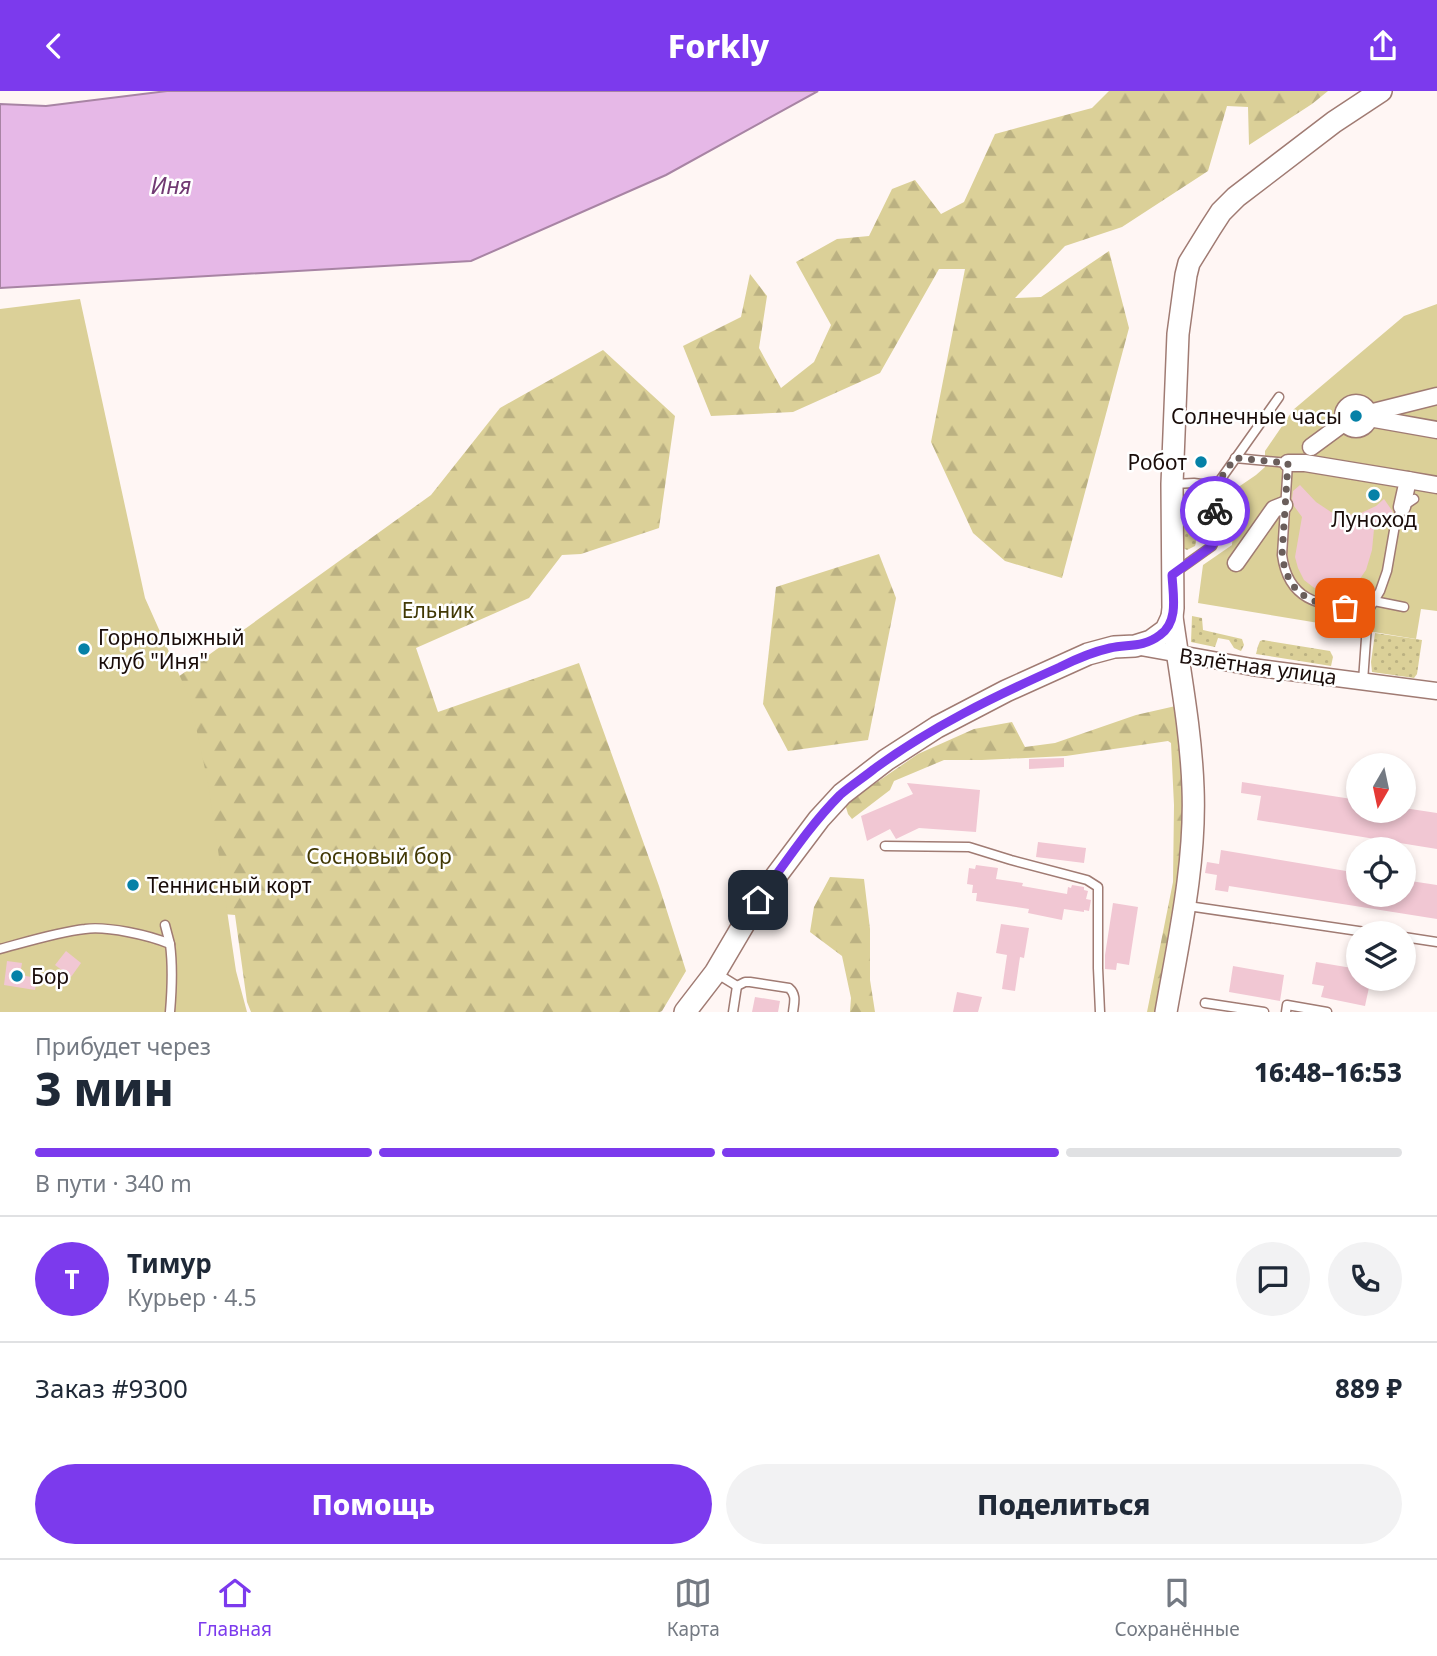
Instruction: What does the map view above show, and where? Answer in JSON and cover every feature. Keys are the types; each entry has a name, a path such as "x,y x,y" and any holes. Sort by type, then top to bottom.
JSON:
{"main road":[{"path":"1166,1012 1185,905 1192,840 1193,789 1188,732 1172,617 1172,484 1178,334 1186,275 1196,250 1221,212 1236,197 1381,91"},
{"path":"1135,646 1161,635 1169,626 1172,617"},
{"name":"Взлётная улица","path":"685,1012 715,973 758,900 842,793 937,727 1006,691 1088,654 1114,647 1135,646"}],"street":[{"path":"1311,447 1350,428 1364,425 1369,415 1437,396"},
{"path":"1350,428 1343,414 1350,404 1354,403 1362,404 1369,415 1437,430"},
{"path":"1288,463 1347,463 1437,485"},
{"path":"1408,480 1408,503"},
{"path":"1236,563 1274,509 1284,505"},
{"name":"Взлётная улица","path":"1135,646 1252,667 1437,691"}],"lane":[{"path":"1172,575 1212,546 1215,539 1216,485 1279,397"},
{"path":"1235,458 1288,463 1282,555 1290,582 1305,597 1321,604 1368,611"},
{"path":"1172,484 1216,485"},
{"path":"1363,681 1368,611 1387,571 1395,525 1408,503"},
{"path":"1374,601 1404,607"},
{"path":"885,846 969,847 1087,880 1098,887 1100,1012"},
{"path":"1185,905 1346,929"},
{"path":"165,926 173,974 170,1012"},
{"path":"0,949 86,928 132,933 170,944"},
{"path":"1416,939 1437,942"},
{"path":"715,973 737,986"},
{"path":"733,1012 737,986 750,982 789,988 795,997 793,1012"},
{"path":"1205,1003 1264,1012"},
{"path":"1286,1012 1287,1005 1327,1012"}],"green space":[{"path":"1109,91 1328,91 1249,145 1248,107 1227,106 1208,171 1122,227 1065,246 1015,298 1041,297 1109,251 1129,328 1062,578 1005,561 973,533 931,442 965,269 939,269 880,373 793,412 711,416 683,346 741,317 750,274 767,296 759,348 781,388 814,362 831,325 796,262 837,239 869,236 892,189 915,180 941,214 964,202 995,134 1092,108"},
{"name":"Горнолыжный клуб \"Иня\"","path":"80,299 145,598 190,699 208,783 236,971 247,1012 0,1012 0,309"},
{"path":"1437,304 1437,611 1421,609 1416,639 1198,603 1203,565 1232,545 1237,488 1265,467 1265,451 1293,410 1404,316"},
{"name":"Сосновый бор","path":"603,350 675,416 659,528 581,554 562,555 529,598 416,648 438,712 579,663 659,886 686,971 660,1012 251,1012 247,1002 235,915 223,914 178,677 431,495 500,408"},
{"path":"1184,494 1194,496 1196,501 1196,543 1187,550 1181,547 1181,499"},
{"path":"879,554 896,598 868,740 788,751 763,704 776,587"},
{"path":"1192,616 1202,618 1203,630 1242,639 1244,645 1241,651 1234,648 1229,640 1218,638 1215,647 1191,642"},
{"path":"1375,633 1422,640 1417,674 1414,678 1372,672"},
{"path":"1260,641 1330,651 1333,657 1331,666 1256,654"},
{"path":"1180,705 1187,842 1161,1012 1147,1012 1173,882 1174,805 1171,743 1168,741 1066,756 944,760 894,781 890,790 852,819 848,814 845,804 918,754 974,729 1012,722 1025,747 1055,743 1136,715"},
{"path":"830,877 864,879 870,929 870,980 875,1012 850,1012 851,998 842,956 810,932 814,907"}],"water":[{"name":"Иня","path":"167,91 818,91 666,175 471,261 0,288 0,104 46,106"}],"building":[{"path":"1300,485 1316,502 1331,512 1347,515 1361,513 1384,499 1393,512 1390,520 1374,529 1366,570 1357,583 1340,592 1339,599 1317,595 1317,590 1304,580 1298,568 1295,557 1302,517 1292,499 1293,491"},
{"path":"1064,758 1064,767 1029,769 1029,759"},
{"path":"1242,782 1346,798 1346,823 1416,823 1416,810 1437,813 1437,849 1416,846 1416,837 1363,837 1257,820 1261,796 1241,793"},
{"path":"907,783 980,790 976,832 919,828 896,839 890,829 867,841 861,816 913,794"},
{"path":"1038,842 1086,848 1084,863 1036,857"},
{"path":"1221,850 1346,871 1346,905 1229,886 1228,892 1215,890 1217,875 1205,873 1207,862 1219,864"},
{"path":"976,865 998,868 996,879 1023,883 1022,886 1067,894 1068,887 1071,888 1072,885 1084,887 1084,890 1088,891 1086,899 1091,900 1089,911 1064,909 1062,920 1028,913 1029,909 976,901 977,893 972,893 973,885 967,884 969,868 975,869"},
{"path":"1416,882 1437,885 1437,919 1361,907 1416,907"},
{"path":"1113,903 1138,907 1129,965 1117,963 1116,970 1105,969"},
{"path":"1001,924 1029,928 1024,958 1020,957 1015,991 1002,989 1007,955 996,953"},
{"path":"66,951 81,963 71,977 55,965"},
{"name":"Бор","path":"7,961 22,963 20,975 37,978 35,990 4,985"},
{"path":"1316,962 1346,967 1346,991 1368,991 1365,1006 1321,997 1324,986 1312,984"},
{"path":"1233,966 1284,975 1280,1001 1229,992"},
{"path":"957,992 982,997 978,1012 953,1012"},
{"path":"755,997 780,1001 778,1012 752,1012"}],"way so far":[{"path":"1215,511 1216,485 1235,458 1288,463 1282,555 1284,569 1290,582 1305,597 1321,604 1345,608"}],"place":[{"name":"Солнечные часы","path":"1356,416"},
{"name":"Робот","path":"1201,462"},
{"name":"Луноход","path":"1374,495"},
{"name":"Горнолыжный клуб \"Иня\"","path":"84,649"},
{"name":"Теннисный корт","path":"133,885"},
{"name":"Бор","path":"17,976"}],"route":[{"path":"758,900 842,793 886,760 937,727 1006,691 1088,654 1114,647 1135,646 1161,635 1169,626 1172,617 1172,575 1212,546 1215,539 1215,511"}],"park label":[{"name":"Ельник","path":"438,610"}]}
